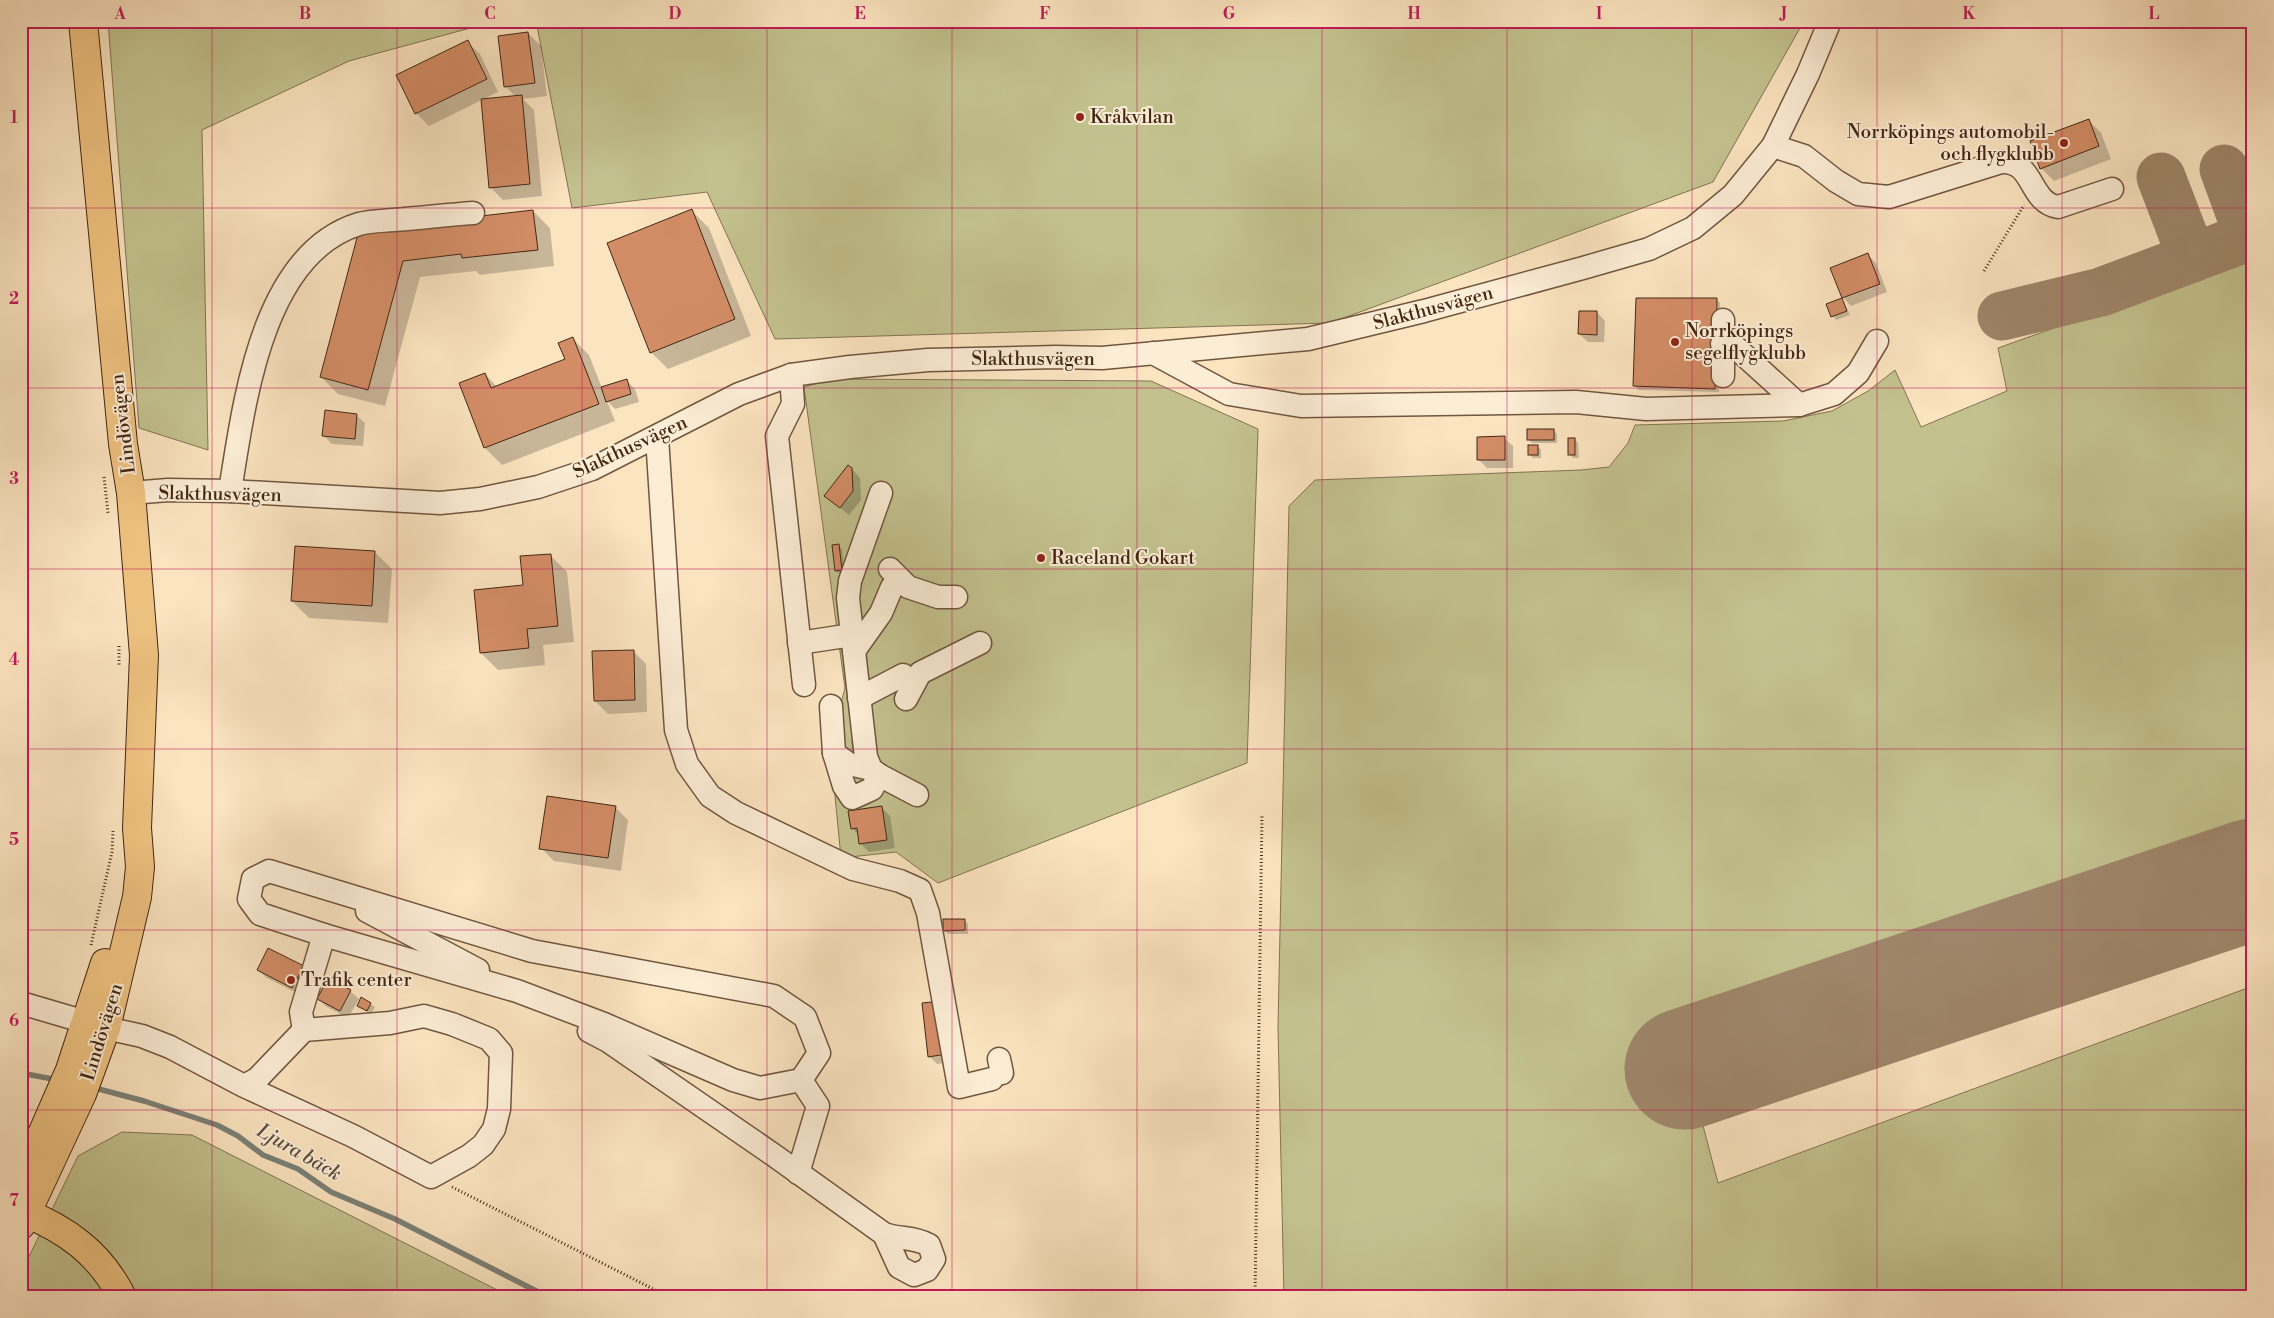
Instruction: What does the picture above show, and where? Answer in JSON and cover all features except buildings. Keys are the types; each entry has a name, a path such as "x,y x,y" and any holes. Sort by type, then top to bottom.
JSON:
{"main road":[{"name":"Lindövägen","path":"23,1216 76,1082 96,1025 98,989 116,924 144,656 131,494 120,415 82,21"},
{"name":"Lindövägen","path":"21,1182 76,1082"},
{"path":"23,1216 57,1228 76,1240 99,1260 122,1297"}],"street":[{"name":"Slakthusvägen","path":"131,494 168,490 230,491 440,503 480,499 538,487 592,469 739,394 792,375 850,366 928,360 1056,357 1102,358 1308,339 1424,311 1649,249 1693,228 1733,195 1773,146 1808,74 1830,21"},
{"path":"1773,146 1804,156 1836,181 1858,194 1889,197 2001,162 2008,162 2022,168 2034,188 2050,206 2058,207 2112,189"},
{"path":"230,491 247,398 264,331 276,301 305,261 318,247 339,232 361,223 473,212"},
{"path":"1723,320 1723,376"},
{"path":"1154,353 1229,394 1301,406 1576,402 1646,409 1799,405 1834,394 1858,373 1878,341"},
{"path":"1722,344 1734,346 1799,405"},
{"path":"792,375 793,404 777,436 804,685"},
{"path":"658,437 676,730 687,764 710,796 736,813 853,869 900,881 920,890 928,913 959,1087 998,1070"},
{"path":"831,706 834,753 844,786 852,798 872,789 875,772 866,757 848,598 850,581 881,492"},
{"path":"888,612 891,578 908,587 938,598 956,597"},
{"path":"799,643 852,635 888,612"},
{"path":"852,635 888,612"},
{"path":"906,699 920,673 980,643"},
{"path":"859,698 903,674"},
{"path":"834,753 849,764 875,772 917,795"},
{"path":"269,871 532,951 774,996 805,1017 819,1053 801,1080 760,1088 733,1080 604,1024 518,991 324,935 260,914 249,899 253,880 269,871"},
{"path":"322,887 608,1041 884,1234"},
{"path":"304,1030 301,1012 324,935"},
{"path":"21,1003 142,1036 170,1047 244,1086 352,1136 431,1177 470,1156 483,1145 494,1129 500,1109 501,1053 489,1039 452,1024 424,1016 390,1023 304,1030 257,1079 244,1086"},
{"path":"798,1173 818,1106 801,1080"}],"path":[{"path":"1984,271 2034,188"},
{"path":"103,471 109,520"},
{"path":"119,636 119,673"},
{"path":"1255,1297 1262,814"},
{"path":"90,949 112,852 125,826"},
{"path":"431,1177 669,1297"}],"shaded area":[{"path":"108,21 496,21 349,61 202,130 208,450 139,428"},
{"path":"536,21 1804,21 1713,182 1330,323 775,339 707,192 572,208"},
{"path":"2253,251 2253,829 1671,1025 1700,1114 1718,1183 2253,986 2253,1297 1284,1297 1278,1027 1289,506 1315,480 1581,470 1609,467 1628,443 1635,425 1783,421 1832,411 1868,391 1895,370 1921,427 2007,391 1998,348 2102,311"},
{"name":"Raceland Gokart","path":"833,379 1151,381 1258,429 1247,763 938,883 896,852 841,858 830,744 845,688 804,387"},
{"path":"122,1132 192,1135 511,1297 21,1297 21,1273 78,1156"}],"waterway":[{"name":"Ljura bäck","path":"21,1073 58,1080"},
{"name":"Ljura bäck","path":"91,1087 144,1101 217,1125 238,1136 263,1155 298,1169 331,1192 395,1219 548,1297"}],"taxiway":[{"path":"2224,169 2249,237"},
{"path":"2161,177 2192,258"},
{"path":"2002,316 2101,292 2253,235"}],"runway":[{"path":"1685,1069 2253,879"}],"place":[{"name":"Kråkvilan","path":"1080,117"},
{"name":"Norrköpings automobil- och flygklubb","path":"2064,143"},
{"name":"Norrköpings segelflygklubb","path":"1675,342"},
{"name":"Raceland Gokart","path":"1041,558"},
{"name":"Trafik center","path":"291,980"}]}
